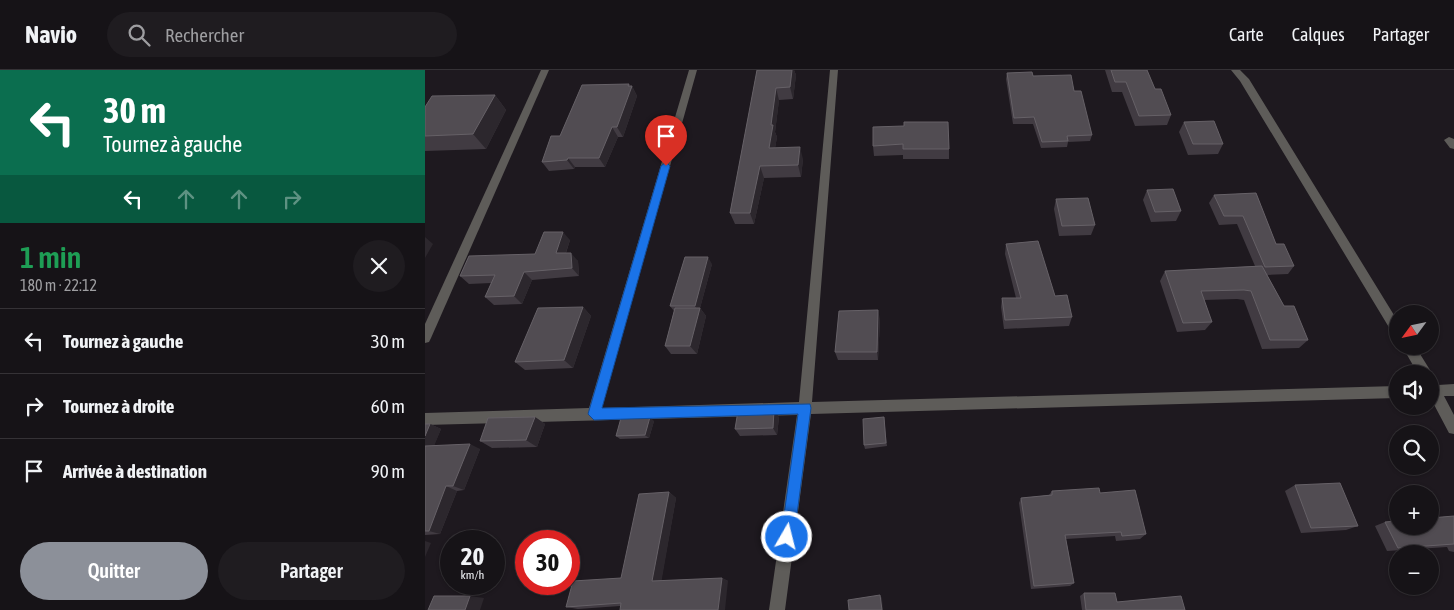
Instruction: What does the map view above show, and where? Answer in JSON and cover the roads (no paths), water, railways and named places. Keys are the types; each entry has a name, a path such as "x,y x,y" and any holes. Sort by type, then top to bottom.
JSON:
{"street":[{"path":"425,338 515,131 545,70"},
{"path":"594,414 693,70"},
{"path":"777,610 805,408 835,70"},
{"path":"1235,70 1244,79 1389,317"},
{"path":"1439,389 1454,390"},
{"path":"425,419 1389,392"},
{"path":"1439,401 1454,428"}]}
